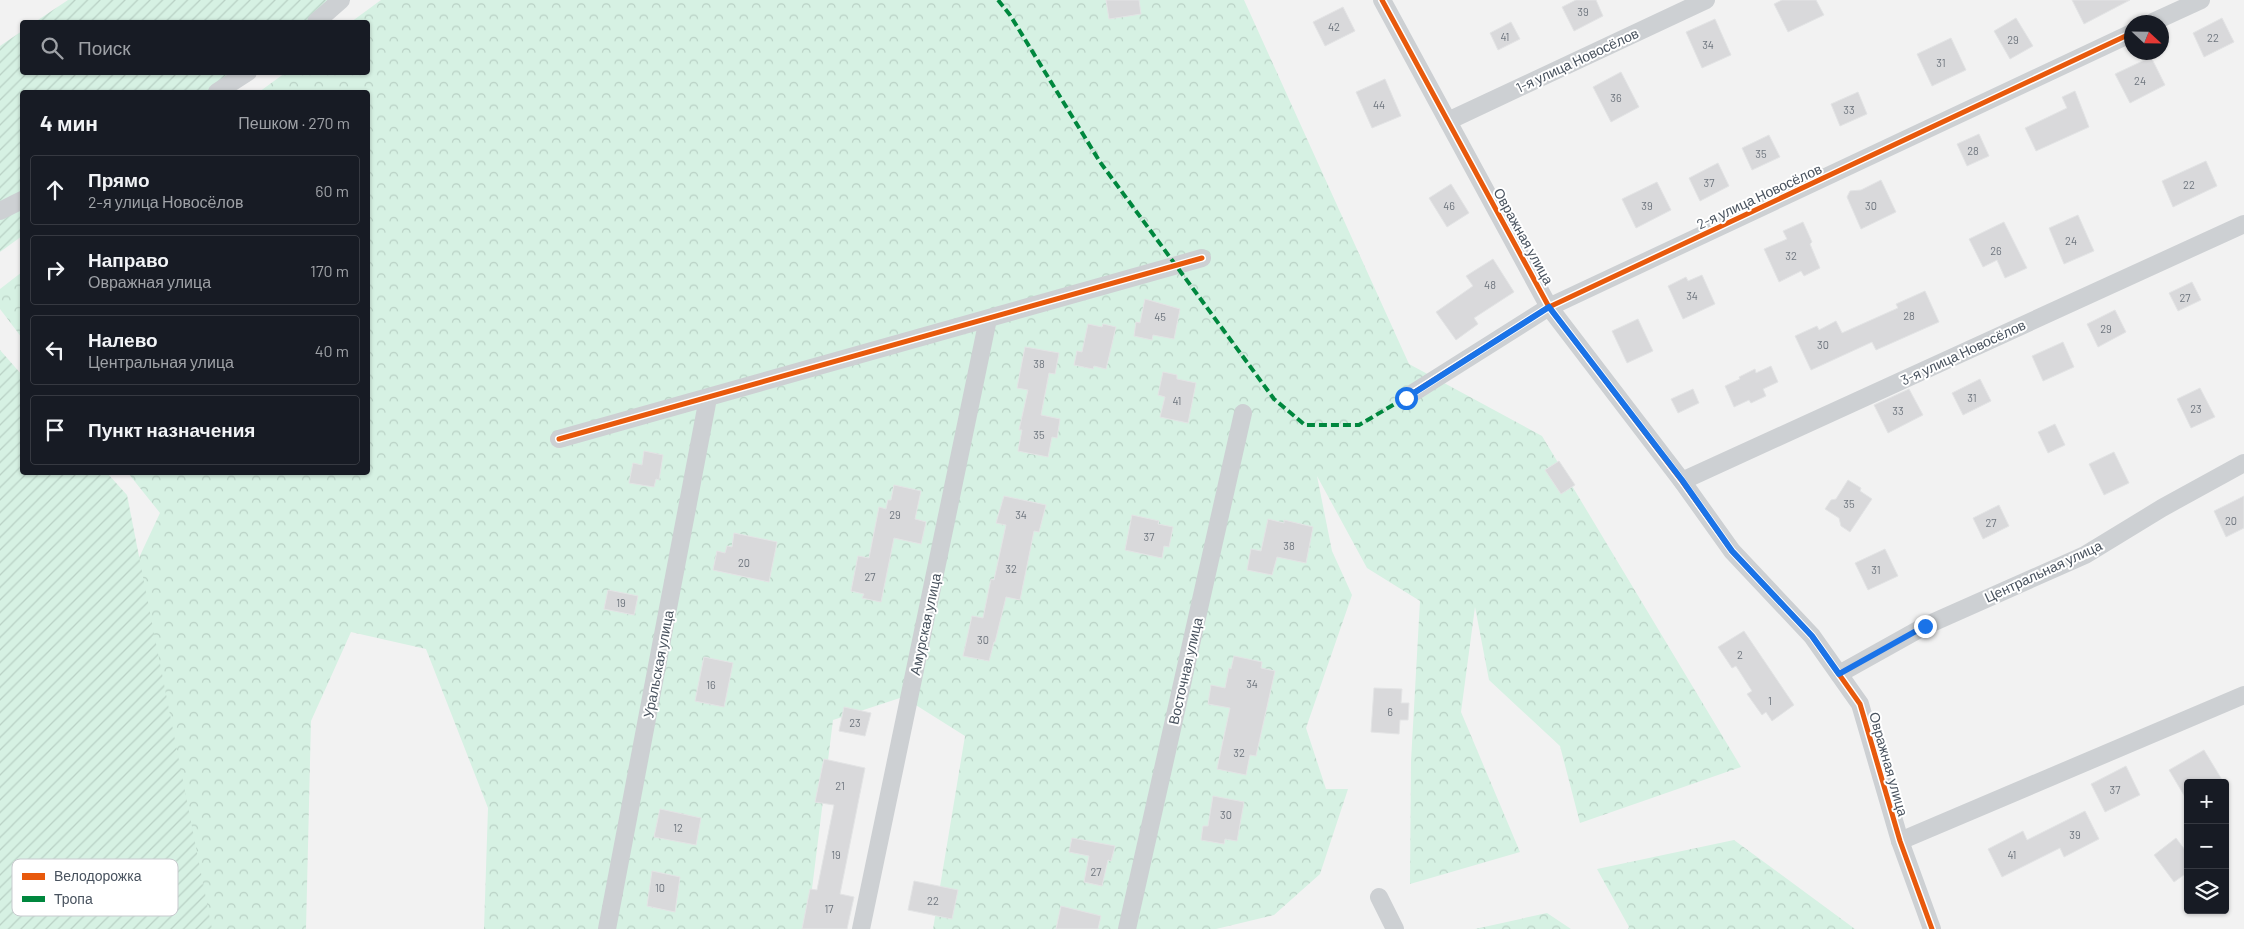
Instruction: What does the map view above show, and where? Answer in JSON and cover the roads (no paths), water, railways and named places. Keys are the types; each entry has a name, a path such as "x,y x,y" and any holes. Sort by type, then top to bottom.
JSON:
{"street":[{"path":"318,20 341,0"},
{"name":"Овражная улица","path":"1382,0 1549,307 1682,480 1732,551 1812,636 1860,704 1900,841 1932,929"},
{"name":"1-я улица Новосёлов","path":"1448,121 1706,0"},
{"path":"2168,15 2201,0"},
{"name":"2-я улица Новосёлов","path":"1406,398 1549,307 2124,37"},
{"path":"219,90 243,75"},
{"path":"0,211 20,201"},
{"name":"3-я улица Новосёлов","path":"1682,480 2244,224"},
{"path":"558,439 1202,258"},
{"name":"Амурская улица","path":"861,929 988,319"},
{"name":"Уральская улица","path":"607,929 708,398"},
{"name":"Восточная улица","path":"1127,929 1243,413"},
{"name":"Центральная улица","path":"1839,674 1925,626 2085,554 2244,462"},
{"path":"1900,841 2244,695"},
{"path":"1379,897 1394,929"}]}
